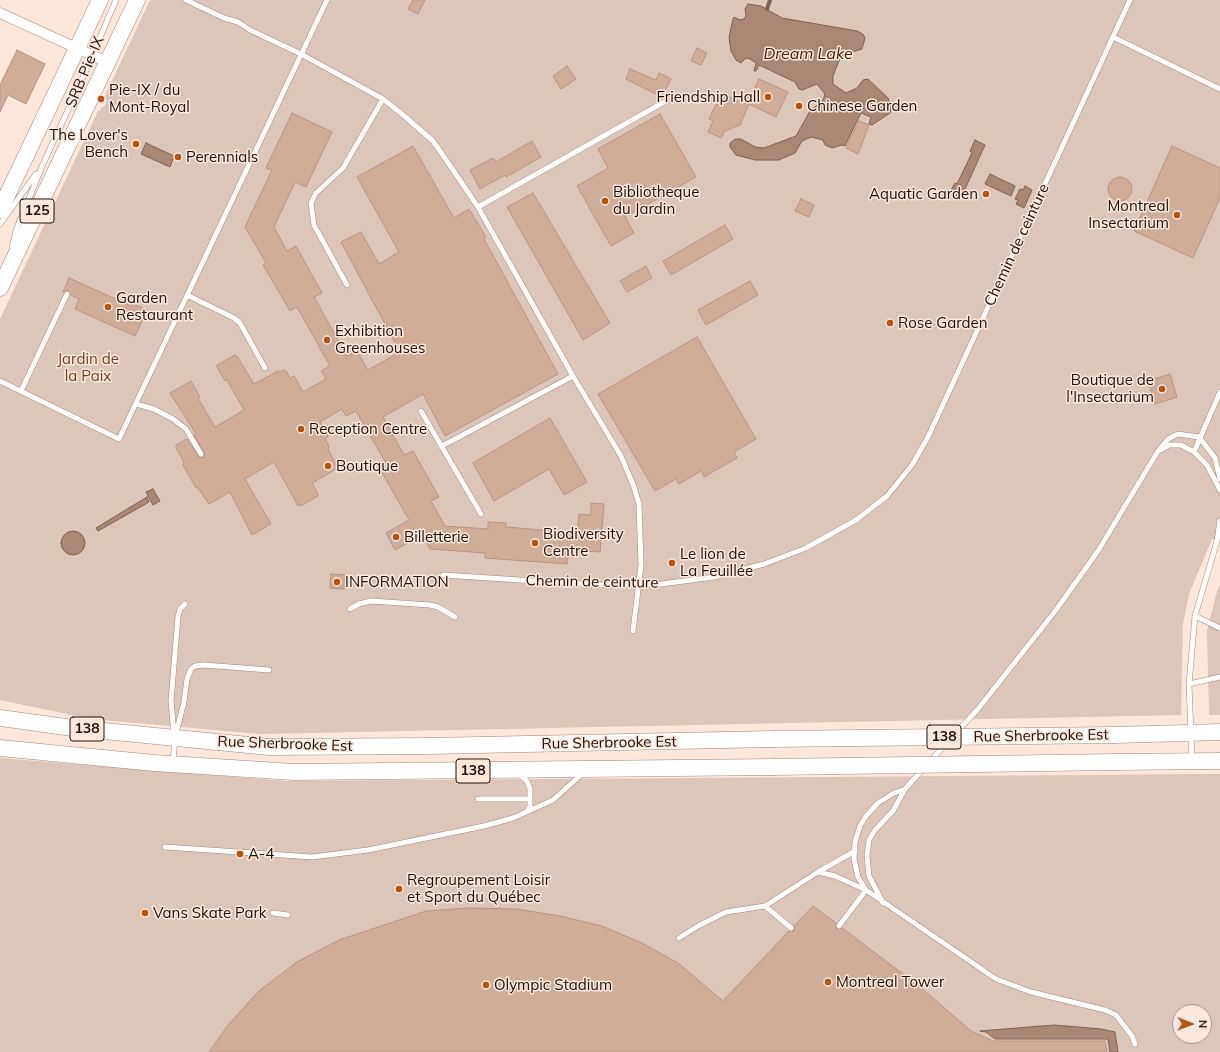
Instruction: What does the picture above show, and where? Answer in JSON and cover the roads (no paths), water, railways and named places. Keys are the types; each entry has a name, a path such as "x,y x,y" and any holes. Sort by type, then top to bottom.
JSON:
{"main road":[{"name":"125","path":"0,210 100,0"},
{"name":"125","path":"2,284 137,0"},
{"name":"Rue Sherbrooke Est","path":"0,718 74,728 269,746 323,748 1220,732"},
{"name":"Rue Sherbrooke Est","path":"0,748 173,764 294,772 513,771 1220,761"}],"street":[{"path":"0,13 107,62"}],"lane":[{"name":"SRB Pie-IX","path":"2,284 17,228 42,164 116,0"},
{"path":"186,0 224,18 238,22 250,30 301,54 383,100 402,114 433,141 478,207 573,376 621,456 638,496 641,565 633,631"},
{"path":"0,381 119,439 326,0"},
{"name":"Chemin de ceinture","path":"442,575 597,585 638,584 714,577 780,559 838,531 887,496 912,465 928,437 1130,0"},
{"path":"1113,37 1220,90"},
{"path":"347,285 314,225 311,203 316,193 342,168 383,100"},
{"path":"478,207 664,102"},
{"name":"SRB Pie-IX","path":"0,224 42,164"},
{"path":"21,391 67,294"},
{"path":"187,295 234,318 240,323 265,368"},
{"path":"442,446 573,376"},
{"path":"1194,452 1199,437 1220,392"},
{"path":"136,404 154,409 173,419 186,429 201,454"},
{"path":"421,411 481,514"},
{"path":"883,903 869,876 867,856 869,840 875,830 893,812 905,789 978,709 1056,610 1098,550 1158,451 1168,439 1178,434 1199,437 1215,458 1220,479"},
{"path":"1158,451 1170,445 1180,445 1194,452 1207,465 1220,490"},
{"path":"1192,761 1189,684 1195,616 1217,541 1220,521"},
{"path":"350,609 359,604 370,601 430,605 438,607 455,617"},
{"path":"173,764 174,737 171,701 178,617 180,609 185,604"},
{"path":"1195,616 1220,628"},
{"path":"174,737 184,702 187,679 191,669 195,666 204,665 269,670"},
{"path":"1189,684 1220,677"},
{"path":"165,847 312,857 354,853 484,826 526,813 554,800 588,769"},
{"path":"513,771 527,781 530,789 530,807 526,813"},
{"path":"866,890 858,877 854,859 860,826 866,816 878,804 892,794 905,789"},
{"path":"478,799 530,799"},
{"path":"679,938 698,926 726,912 765,906 818,872 855,851"},
{"path":"818,872 835,876 866,890 967,960 1013,987 1105,1010 1116,1015 1132,1036 1135,1044"},
{"path":"839,926 866,890"},
{"path":"765,906 791,928"},
{"path":"273,913 288,915"}],"water":[{"name":"Dream Lake","path":"748,4 761,6 782,18 857,31 863,34 865,38 862,49 846,54 840,58 833,76 833,84 846,93 857,88 863,80 868,79 888,98 891,108 890,113 872,125 869,124 871,117 861,113 845,146 842,145 832,148 825,145 823,140 811,137 802,141 795,153 779,160 755,160 736,155 730,147 730,143 735,139 741,139 755,147 764,148 796,136 810,111 823,100 825,94 817,84 802,90 799,89 795,82 759,65 756,71 754,71 756,63 750,59 746,58 741,63 736,60 731,51 729,37 734,17 740,20 744,19 746,16 745,9"},
{"path":"975,140 985,145 960,200 949,194 955,183 957,184 972,153 970,151"},
{"path":"146,143 174,156 170,167 141,154"},
{"path":"990,174 1015,186 1011,196 985,184"},
{"path":"1025,186 1032,190 1024,208 1016,204 1018,200 1015,199 1020,189 1023,190"},
{"path":"153,489 160,501 153,505 146,492"},
{"path":"147,497 149,502 98,531 96,528"},
{"path":"73,531 82,534 85,543 82,552 73,555 64,552 61,543 64,534"},
{"path":"1054,1025 1101,1029 1115,1032 1118,1052 1110,1052 1108,1039 995,1039 986,1032 980,1031"}],"waterway":[{"path":"767,9 770,0"}],"place":[{"name":"Friendship Hall","path":"768,97"},
{"name":"Pie-IX / du Mont-Royal","path":"101,99"},
{"name":"Chinese Garden","path":"799,106"},
{"name":"The Lover's Bench","path":"136,144"},
{"name":"Perennials","path":"178,157"},
{"name":"Aquatic Garden","path":"986,194"},
{"name":"Bibliotheque du Jardin","path":"605,201"},
{"name":"Montreal Insectarium","path":"1177,215"},
{"name":"Garden Restaurant","path":"108,307"},
{"name":"Rose Garden","path":"890,323"},
{"name":"Exhibition Greenhouses","path":"327,340"},
{"name":"Boutique de l'Insectarium","path":"1162,389"},
{"name":"Reception Centre","path":"301,429"},
{"name":"Boutique","path":"328,466"},
{"name":"Billetterie","path":"396,537"},
{"name":"Biodiversity Centre","path":"535,543"},
{"name":"Le lion de La Feuillée","path":"672,563"},
{"name":"INFORMATION","path":"337,582"},
{"name":"A-4","path":"240,854"},
{"name":"Regroupement Loisir et Sport du Québec","path":"399,889"},
{"name":"Vans Skate Park","path":"145,913"},
{"name":"Montreal Tower","path":"828,982"},
{"name":"Olympic Stadium","path":"486,985"}],"park label":[{"name":"Jardin de la Paix","path":"88,368"}]}
